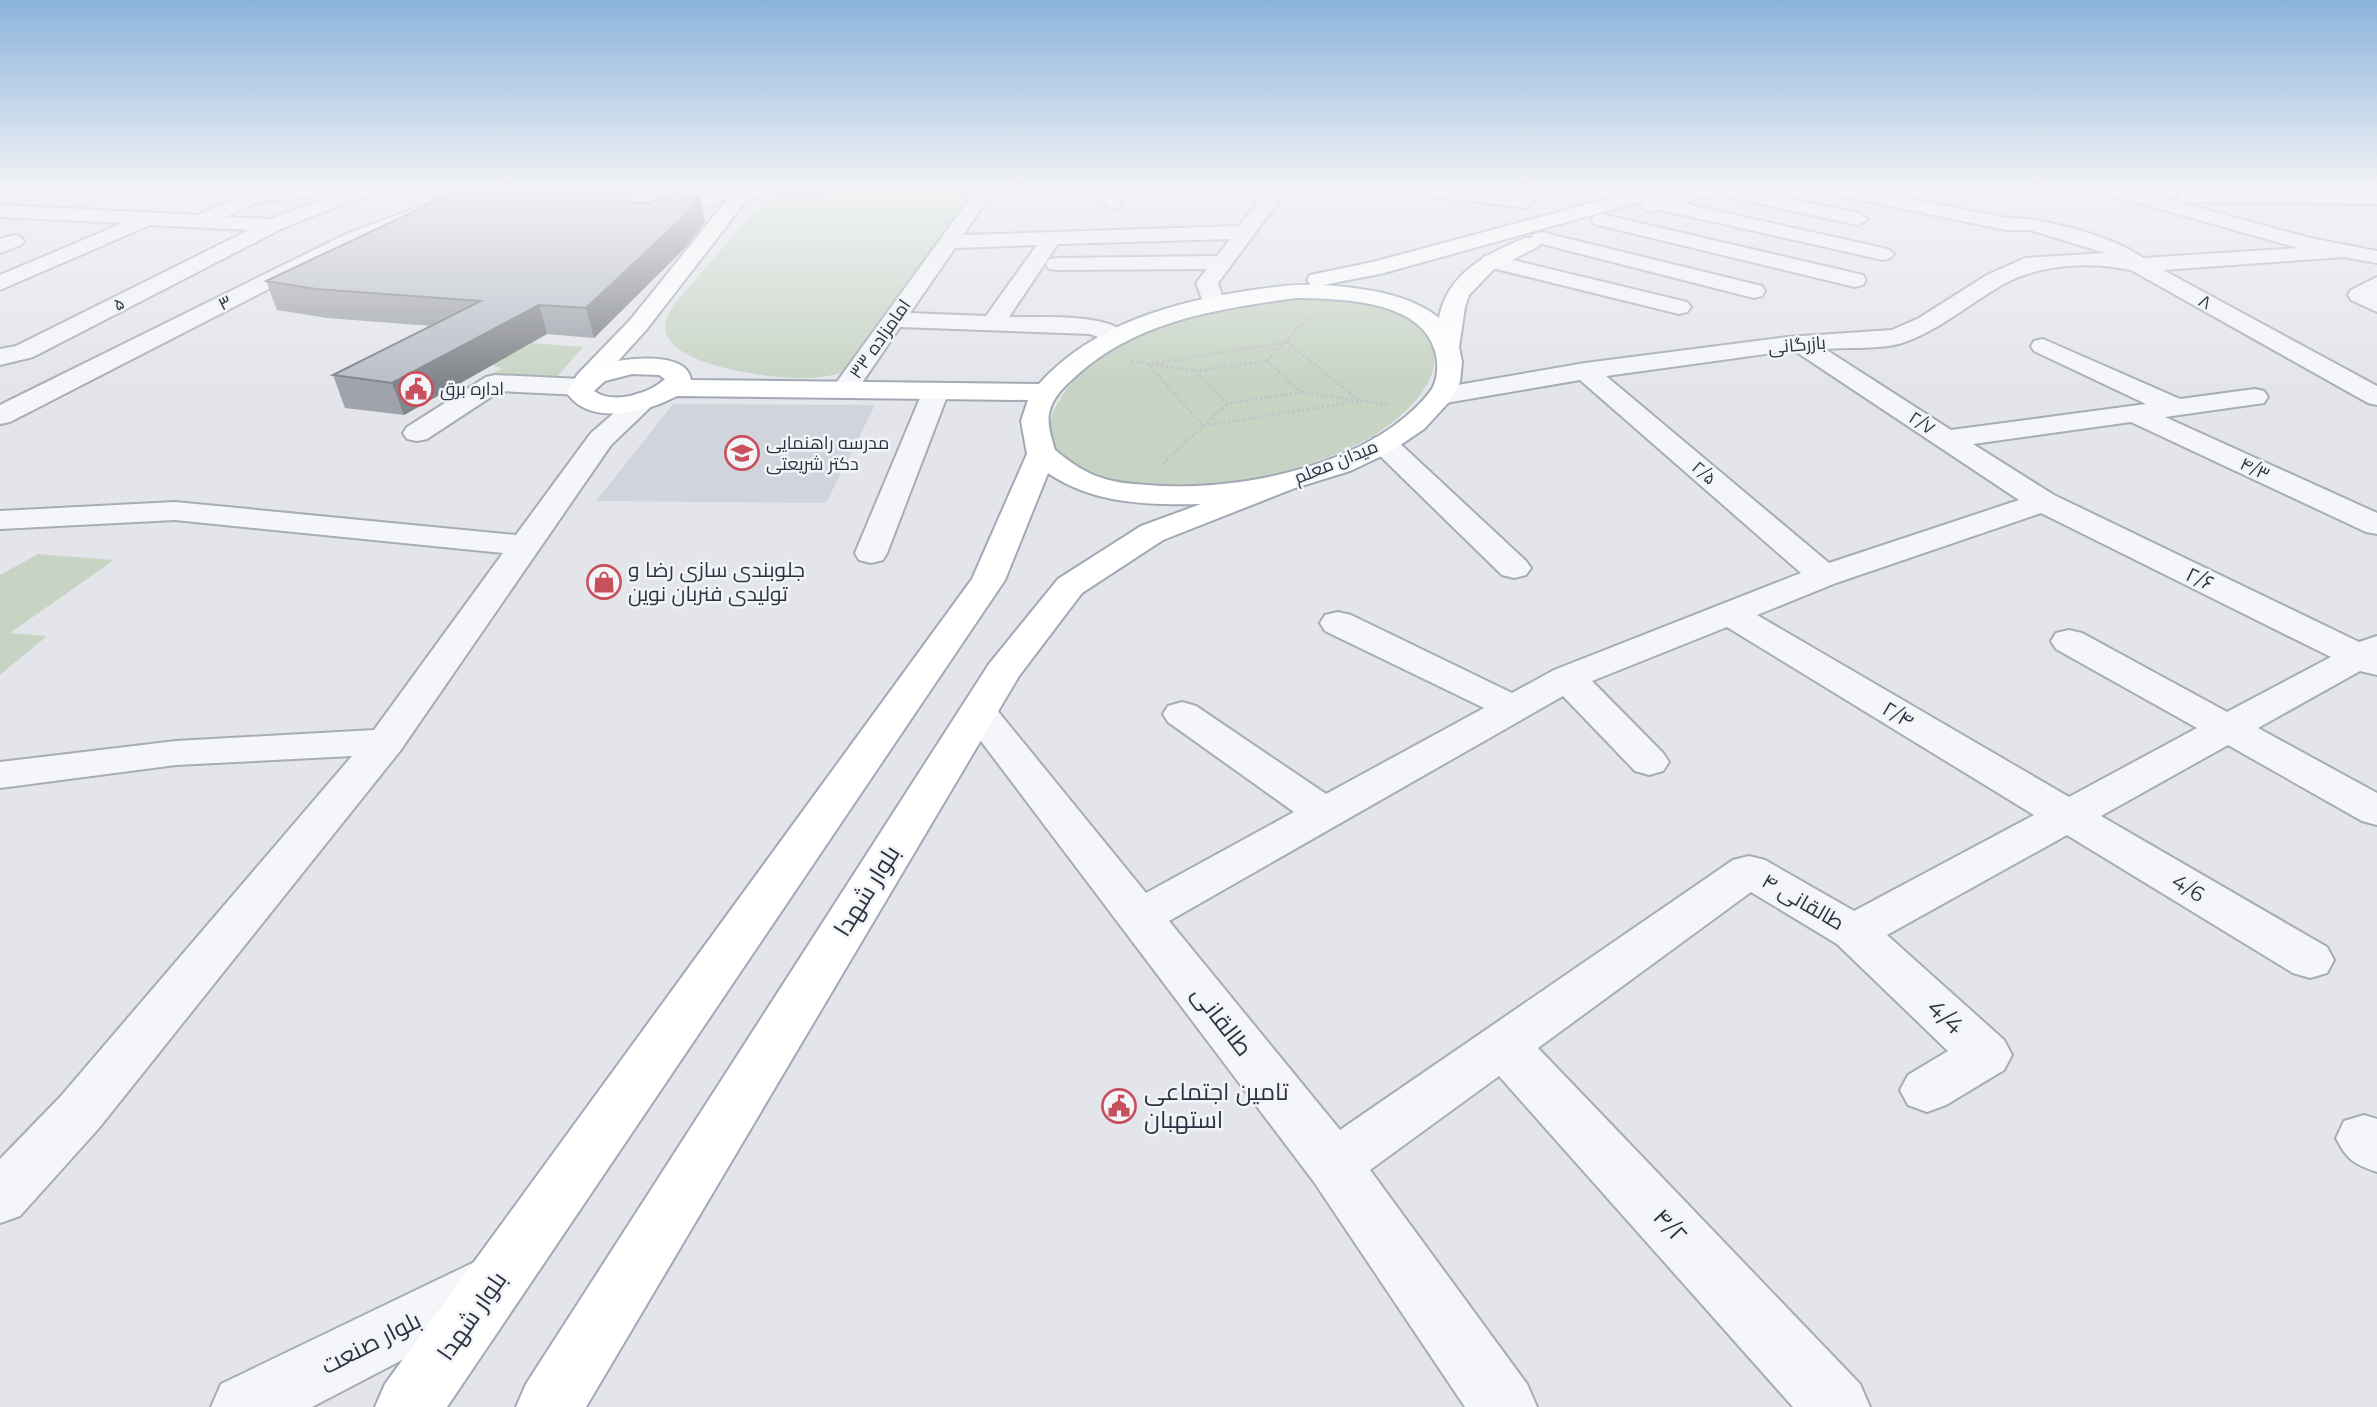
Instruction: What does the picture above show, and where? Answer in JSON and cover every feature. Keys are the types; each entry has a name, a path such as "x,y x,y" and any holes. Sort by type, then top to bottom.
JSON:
{"main road":[{"path":"590,402 688,252"},
{"path":"1041,453 1035,415 1046,391 1074,362 1116,337 1176,312 1213,302 1437,252"},
{"path":"1433,403 1451,372 1448,345 1453,305 1471,276 1506,252"},
{"path":"1399,262 1409,271 1420,275"},
{"path":"1443,278 1471,276"},
{"path":"1213,302 1296,291 1370,297 1426,317 1448,345"},
{"path":"639,324 670,378"},
{"path":"590,402 624,368 670,378 844,390 1046,391"},
{"path":"645,400 670,378"},
{"name":"میدان معلم","path":"1041,453 1064,472 1097,487 1132,493 1194,497 1284,483 1348,462 1384,443 1433,403"},
{"name":"بلوار شهدا","path":"408,1407 988,580 1041,453"},
{"name":"بلوار شهدا","path":"549,1407 1002,672 1070,586 1152,533 1284,483"}],"street":[{"path":"0,284 75,252"},
{"name":"۵","path":"2,356 24,352 222,252"},
{"name":"۳","path":"0,416 326,252"},
{"name":"امامزاده ۳۳","path":"844,390 942,252"},
{"path":"993,323 1043,252"},
{"path":"1213,302 1207,283 1230,252"},
{"path":"1596,252 1754,291"},
{"path":"1735,252 1855,280"},
{"path":"1873,252 1883,254"},
{"name":"۸","path":"2121,252 2138,265 2377,397"},
{"path":"2138,265 2333,252"},
{"path":"2347,252 2377,257"},
{"name":"بازرگانی","path":"1433,403 1585,371 1801,344 1896,337 1927,323 1995,280 2033,263 2110,260 2138,265"},
{"path":"1034,264 1223,261"},
{"path":"1492,261 1679,307"},
{"path":"2377,284 2359,295 2377,304"},
{"path":"894,320 1094,327 1116,337"},
{"name":"۲/۷","path":"1801,344 2043,502"},
{"path":"2043,346 2177,408"},
{"name":"۲/۵","path":"1585,371 1824,576"},
{"path":"416,433 495,383 590,402 645,400"},
{"path":"871,553 936,391"},
{"path":"1946,439 2255,397"},
{"path":"0,1198 80,1112 386,742 526,546 590,402"},
{"name":"۴/۳","path":"2133,413 2377,525"},
{"path":"1384,443 1514,568"},
{"path":"1140,917 1567,678 1824,576 2043,502"},
{"name":"۲/۶","path":"2043,502 2371,656"},
{"path":"0,520 174,511 526,546"},
{"name":"۲/۴","path":"1730,614 2066,816"},
{"path":"1338,623 1513,708"},
{"path":"2069,641 2377,811"},
{"name":"طالقانی ۴","path":"1334,1165 1749,871 1854,932 2227,728 2371,656"},
{"path":"1567,678 1649,762"},
{"name":"طالقانی","path":"978,712 1334,1165 1504,1407"},
{"path":"1182,714 1325,814"},
{"path":"0,775 176,752 386,742"},
{"name":"4/6","path":"2066,816 2310,960"},
{"name":"4/4","path":"1854,932 1986,1055 1927,1090"},
{"name":"۴/۲","path":"1503,1045 1837,1407"},
{"name":"بلوار صنعت","path":"244,1407 498,1278"}],"path":[{"path":"1088,354 1196,371 1267,361 1324,298 1325,292"},
{"path":"1148,364 1287,342 1360,401"},
{"path":"1267,361 1301,393"},
{"path":"1148,364 1203,426"},
{"path":"1196,371 1227,404"},
{"path":"1132,493 1227,404 1301,393 1360,401 1433,403"},
{"path":"1203,426 1360,401"}],"shaded area":[{"name":"مدرسه راهنمایی دکتر شریعتی","path":"673,404 875,405 826,503 596,501"}],"green space":[{"path":"719,252 936,252 845,372 821,377 797,378 745,372 704,362 687,354 674,345 665,329 675,303"},
{"path":"1314,297 1367,303 1397,313 1421,329 1432,347 1434,366 1427,385 1396,420 1376,434 1338,453 1271,476 1225,486 1183,489 1108,480 1063,457 1053,444 1050,425 1058,402 1084,371 1111,350 1142,333 1211,311"},
{"path":"532,343 583,347 555,379 491,375 502,368 491,365"},
{"path":"38,554 114,560 10,633 47,636 0,675 0,575"}],"building":[{"path":"328,252 646,252 586,308 539,305 392,383 333,375 481,301 316,289 266,281"}],"place":[{"name":"اداره برق","path":"416,389"},
{"name":"مدرسه راهنمایی دکتر شریعتی","path":"742,453"},
{"name":"جلوبندی سازی رضا و تولیدی فنربان نوین","path":"604,582"},
{"name":"تامین اجتماعی استهبان","path":"1119,1106"}]}
